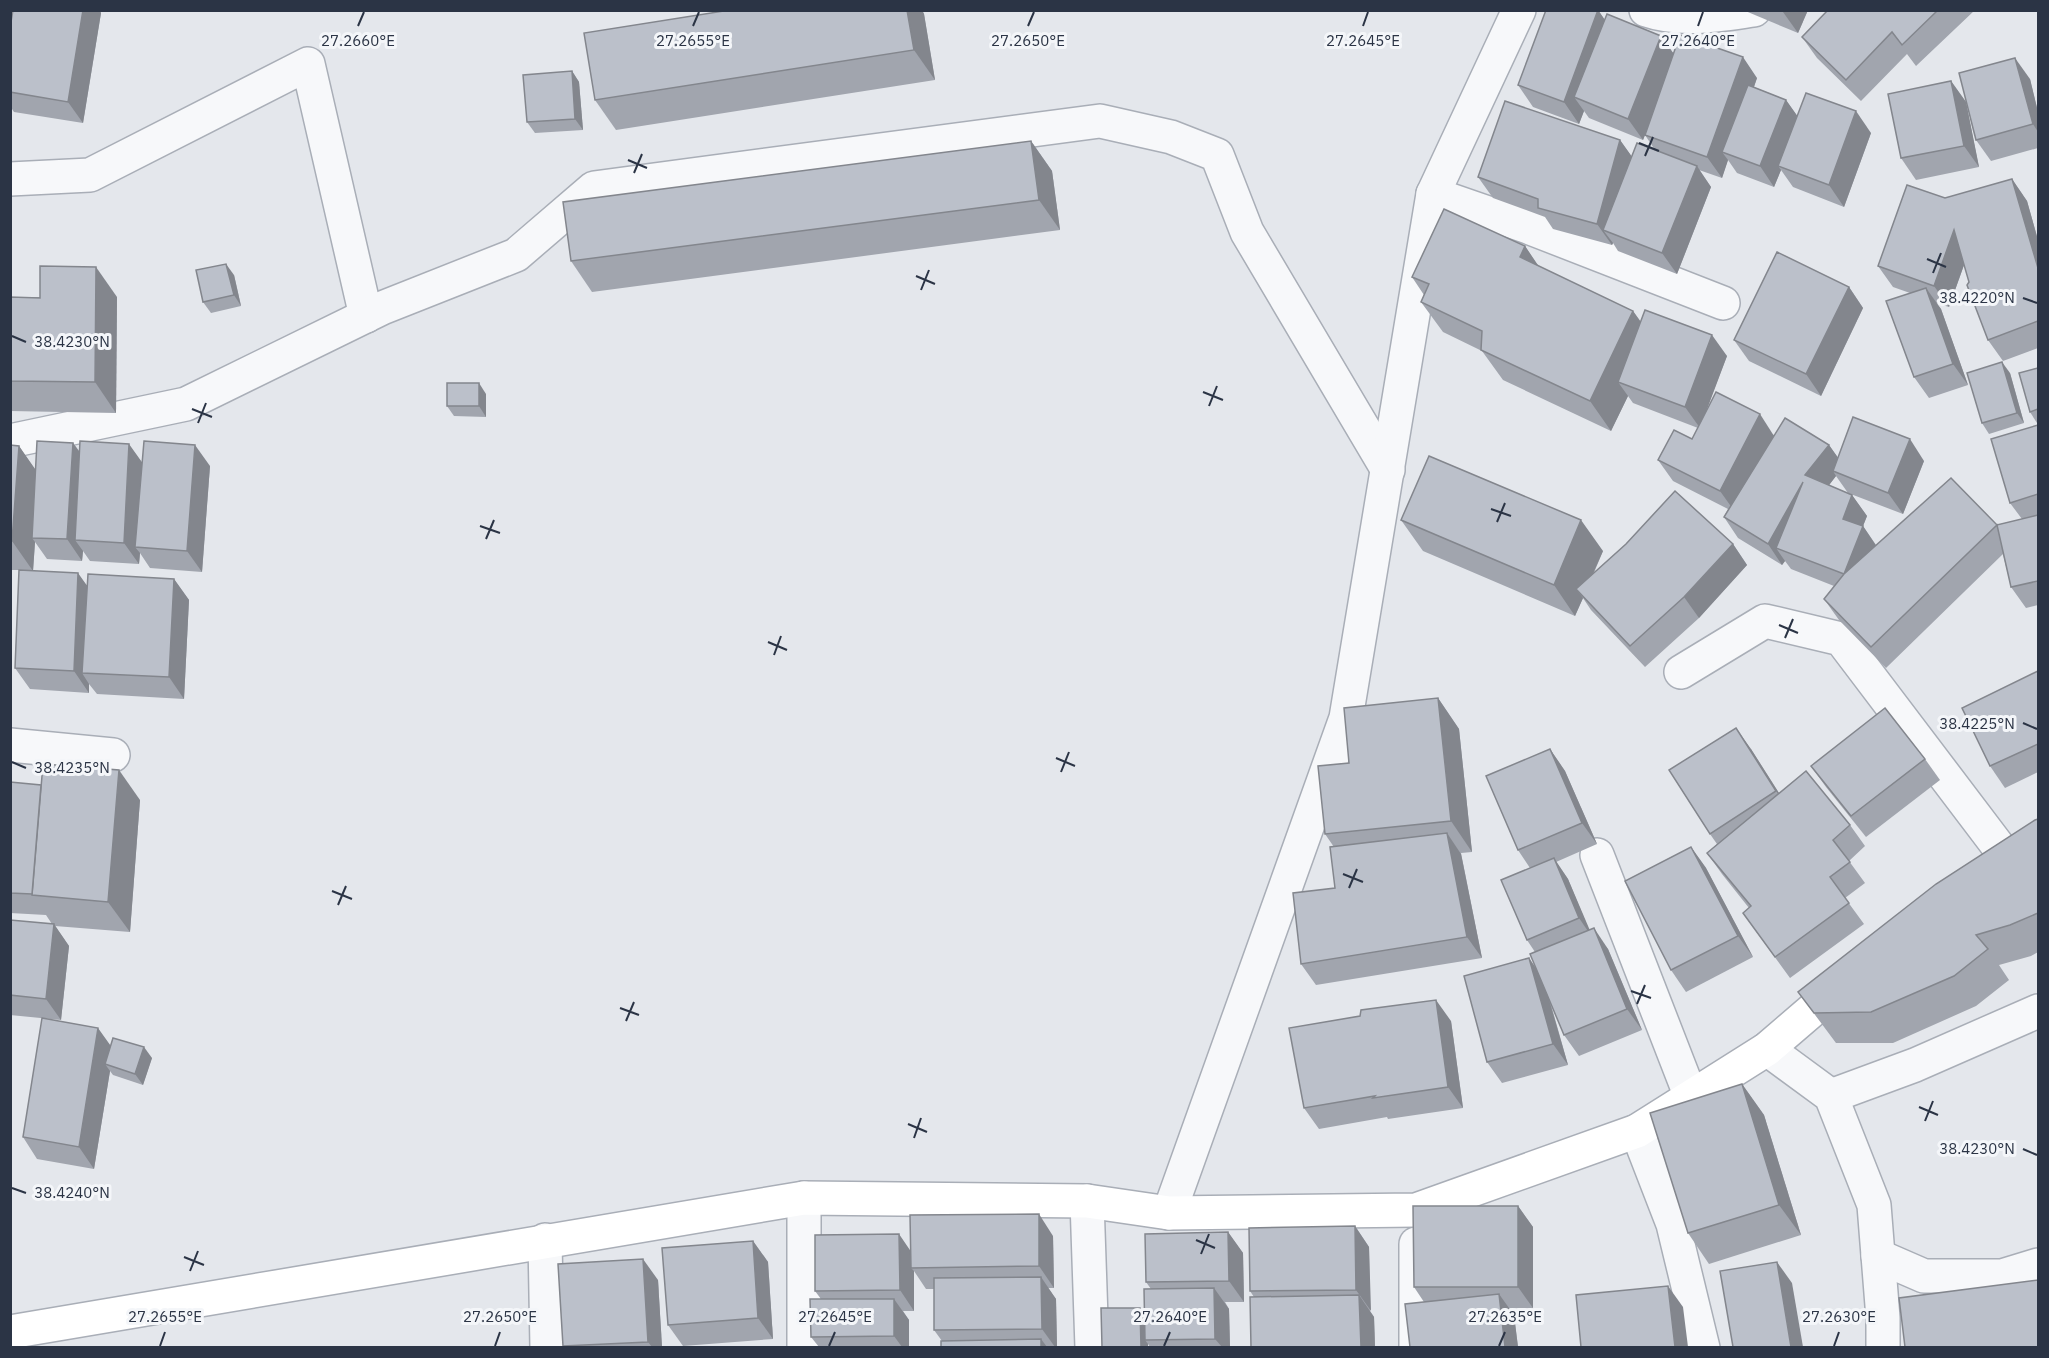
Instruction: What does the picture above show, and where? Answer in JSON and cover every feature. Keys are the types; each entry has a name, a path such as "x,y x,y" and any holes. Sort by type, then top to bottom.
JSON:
{"street":[{"path":"1169,1212 1346,718 1433,194 1519,10"},
{"path":"1646,10 1663,16 1707,17 1754,10"},
{"path":"10,179 90,175 308,64 366,316"},
{"path":"10,441 186,404 366,316 516,255 594,188 1100,122 1171,137 1217,155 1247,232 1388,470"},
{"path":"1433,194 1528,227 1723,303"},
{"path":"1682,672 1765,621 1841,639 1994,864 2038,844"},
{"path":"10,745 113,755"},
{"path":"1597,855 1690,1097"},
{"path":"10,1332 804,1198 1087,1201 1169,1212 1416,1210 1636,1131 1767,1049 1865,965"},
{"path":"1831,1096 1915,1065 2037,1014"},
{"path":"1767,1049 1831,1096 1874,1205 1883,1347"},
{"path":"1636,1131 1673,1224 1703,1347"},
{"path":"804,1198 804,1347"},
{"path":"1087,1201 1092,1347"},
{"path":"1416,1210 1416,1347"},
{"path":"545,1240 547,1347"},
{"path":"1878,1256 1924,1276 2002,1276 2038,1265"}],"building":[{"path":"13,10 83,10 68,102 10,92 10,28"},
{"path":"730,10 907,10 914,50 595,100 584,33"},
{"path":"1546,10 1598,10 1564,102 1518,85"},
{"path":"1828,10 1938,10 1902,45 1892,32 1846,80 1802,37"},
{"path":"1607,14 1661,36 1628,119 1574,97"},
{"path":"1680,35 1743,57 1707,157 1645,135"},
{"path":"2015,58 2033,124 1976,140 1959,73"},
{"path":"572,71 575,119 527,122 523,75"},
{"path":"1951,81 1964,146 1901,158 1888,94"},
{"path":"1748,85 1786,100 1760,166 1722,152"},
{"path":"1806,93 1856,111 1829,185 1778,166"},
{"path":"1505,101 1620,140 1597,224 1538,208 1538,199 1478,177"},
{"path":"1031,141 1039,200 571,261 563,202"},
{"path":"1637,143 1697,166 1662,253 1603,230"},
{"path":"2012,179 2038,268 2038,321 1988,340 1967,285 1969,282 1954,230 1934,286 1878,266 1907,185 1945,198"},
{"path":"1444,209 1525,246 1520,257 1633,311 1590,401 1481,350 1482,331 1421,302 1429,284 1412,277"},
{"path":"1777,252 1849,287 1806,374 1734,340"},
{"path":"226,264 234,295 203,302 196,270"},
{"path":"40,266 96,267 95,382 10,381 10,297 40,298"},
{"path":"1926,288 1953,364 1914,377 1886,301"},
{"path":"1645,310 1712,335 1685,407 1618,382"},
{"path":"2002,362 2017,413 1982,423 1967,373"},
{"path":"2038,368 2038,409 2030,412 2019,373"},
{"path":"447,383 479,383 479,406 447,406"},
{"path":"1716,392 1760,414 1720,491 1658,460 1674,430 1692,439"},
{"path":"1853,417 1910,439 1888,493 1833,471"},
{"path":"1785,418 1829,445 1805,475 1852,495 1843,519 1863,526 1844,574 1776,548 1803,482 1768,544 1724,517"},
{"path":"2038,425 2038,494 2010,503 1991,439"},
{"path":"37,441 73,443 67,539 32,538"},
{"path":"80,441 129,444 124,543 75,540"},
{"path":"144,441 195,445 187,551 135,547"},
{"path":"10,445 19,446 12,541 10,541"},
{"path":"1429,456 1581,520 1554,585 1401,520"},
{"path":"1951,478 1997,525 1871,647 1824,599 1844,574"},
{"path":"1675,491 1733,544 1684,597 1630,646 1576,589 1626,544"},
{"path":"2038,515 2038,581 2011,587 1997,525"},
{"path":"19,570 78,573 74,671 15,668"},
{"path":"88,574 174,579 169,677 82,673"},
{"path":"2038,671 2038,744 1990,766 1962,708"},
{"path":"1438,698 1451,821 1325,834 1318,766 1349,763 1344,708"},
{"path":"1885,708 1925,759 1851,816 1811,766"},
{"path":"1736,728 1776,791 1710,834 1669,770"},
{"path":"1550,749 1582,823 1518,850 1486,776"},
{"path":"43,764 119,770 108,902 32,895"},
{"path":"1806,771 1850,825 1833,840 1850,862 1830,877 1849,903 1775,957 1743,913 1751,906 1707,853"},
{"path":"10,782 41,785 32,894 10,893"},
{"path":"2038,819 2038,913 2010,925 1976,935 1988,949 1954,976 1871,1012 1814,1013 1798,992 1936,884"},
{"path":"1447,833 1467,937 1301,964 1293,893 1335,888 1330,847"},
{"path":"1691,847 1738,936 1671,970 1625,881"},
{"path":"1554,858 1579,918 1527,940 1501,880"},
{"path":"10,920 54,924 46,999 10,995"},
{"path":"1594,928 1627,1009 1564,1035 1530,954"},
{"path":"1529,958 1553,1044 1487,1062 1464,976"},
{"path":"1436,1000 1448,1087 1304,1108 1289,1028 1360,1016 1361,1010"},
{"path":"42,1018 98,1028 79,1147 23,1137"},
{"path":"113,1038 144,1047 135,1074 105,1064"},
{"path":"1742,1084 1779,1205 1688,1233 1650,1113"},
{"path":"1413,1206 1518,1206 1518,1287 1414,1287"},
{"path":"1039,1214 1039,1266 911,1268 910,1215"},
{"path":"1355,1226 1356,1290 1250,1291 1249,1228"},
{"path":"1228,1232 1229,1281 1146,1282 1145,1234"},
{"path":"899,1234 900,1290 815,1291 815,1235"},
{"path":"753,1241 758,1318 668,1325 662,1248"},
{"path":"643,1259 648,1342 563,1346 558,1264"},
{"path":"1777,1262 1791,1347 1733,1347 1720,1271"},
{"path":"1041,1277 1042,1329 934,1330 934,1278"},
{"path":"2038,1280 2038,1347 1905,1347 1899,1298"},
{"path":"1668,1286 1675,1347 1581,1347 1576,1295"},
{"path":"1214,1288 1215,1339 1145,1340 1144,1289"},
{"path":"1499,1294 1505,1347 1410,1347 1405,1304"},
{"path":"1359,1295 1361,1347 1251,1347 1250,1297"},
{"path":"810,1299 894,1299 894,1336 811,1337"},
{"path":"1101,1308 1140,1308 1141,1347 1102,1347"},
{"path":"1041,1339 1041,1347 941,1347 941,1341"}]}
